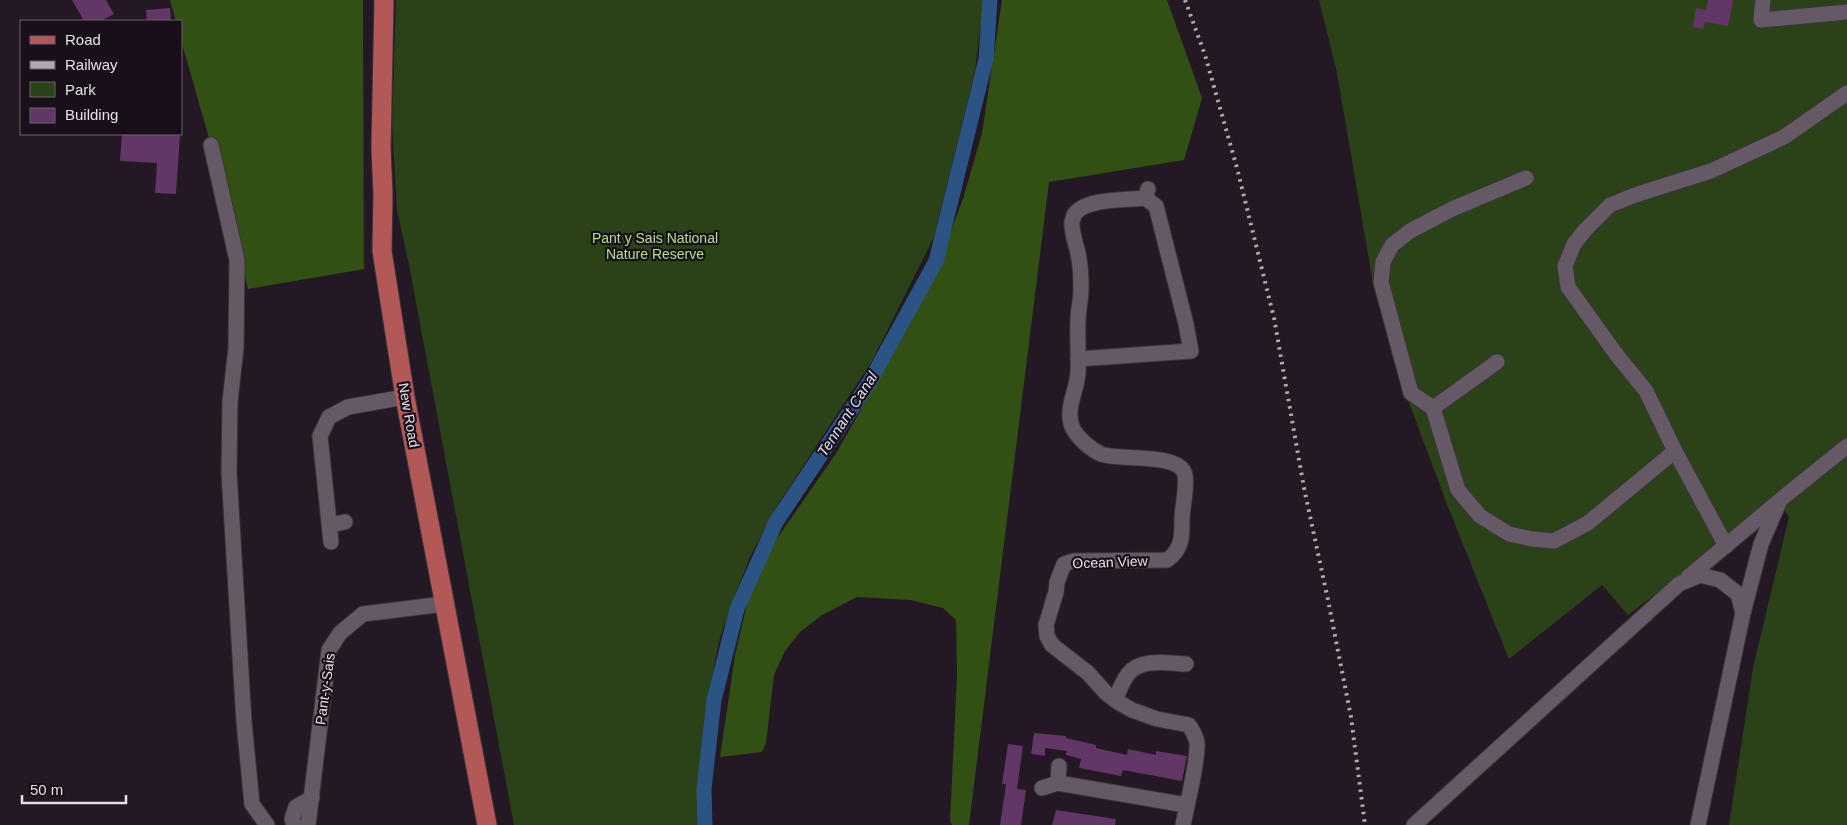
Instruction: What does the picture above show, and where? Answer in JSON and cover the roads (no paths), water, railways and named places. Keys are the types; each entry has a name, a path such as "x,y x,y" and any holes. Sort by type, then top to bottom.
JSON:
{"main road":[{"name":"New Road","path":"384,0 381,148 383,194 382,251 406,397 487,825"}],"street":[{"path":"1763,0 1761,20 1847,12"},
{"path":"1726,546 1675,451 1646,391 1616,354 1568,287 1565,266 1574,244 1610,205 1711,171 1776,141 1847,92"},
{"path":"211,145 237,260 236,348 230,401 229,473 244,722 251,795 252,804 267,825"},
{"path":"1526,178 1452,209 1410,230 1392,245 1383,262 1381,282 1411,393 1433,408 1458,490 1480,516 1509,534 1532,540 1554,541 1588,523 1675,451"},
{"name":"Ocean View","path":"1078,359 1191,351 1156,206 1147,193 1092,203 1082,207 1075,214 1072,222 1079,260 1081,292 1078,320 1078,359 1078,375 1070,404 1070,416 1073,428 1081,439 1091,448 1103,454 1168,462 1178,465 1185,473 1186,492 1182,514 1182,539 1174,555 1167,560 1074,561 1064,564 1057,582 1056,592 1046,625 1047,636 1052,645 1088,673 1115,700 1132,710 1156,719 1188,725 1194,733 1197,742 1195,760 1183,825"},
{"path":"1433,408 1497,362"},
{"path":"331,542 338,523 320,436 329,418 348,407 406,397"},
{"path":"1414,825 1679,584 1847,446"},
{"path":"1698,825 1743,613 1762,544 1780,500"},
{"path":"1679,584 1700,575 1720,580 1738,594 1743,613"},
{"name":"Pant-y-Sais","path":"308,825 329,650 340,633 363,614 444,604"},
{"path":"1115,700 1129,673 1134,668 1152,663 1186,664"},
{"path":"1058,783 1059,766"},
{"path":"1042,788 1058,783 1186,805"},
{"path":"294,825 292,820 296,807 312,798"}],"waterway":[{"name":"Tennant Canal","path":"705,825 704,789 714,700 737,609 776,522 869,383 936,261 986,59 990,0"}],"railway":[{"path":"1185,0 1205,55 1237,168 1274,318 1304,488 1351,717 1365,825"}],"park label":[{"name":"Pant y Sais National Nature Reserve","path":"655,246"}]}
